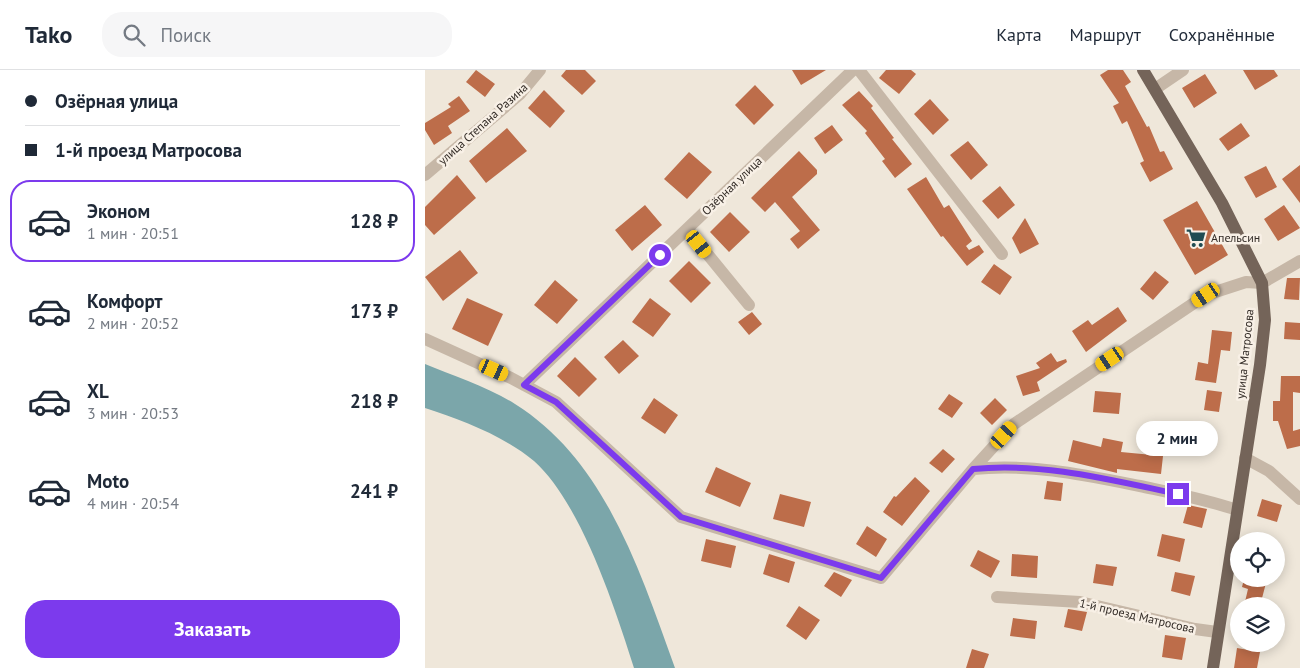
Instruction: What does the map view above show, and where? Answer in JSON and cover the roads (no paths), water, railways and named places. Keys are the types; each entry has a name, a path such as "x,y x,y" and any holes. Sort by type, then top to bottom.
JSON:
{"main road":[{"name":"улица Матросова","path":"1143,70 1222,203 1262,283 1264,329 1213,668"}],"street":[{"name":"улица Степана Разина","path":"425,176 520,94 540,70"},
{"name":"Озёрная улица","path":"524,385 853,70"},
{"path":"859,70 1002,254"},
{"path":"1155,89 1183,70"},
{"path":"687,229 749,305"},
{"path":"425,339 556,402 681,517 881,578 973,469 1014,424 1206,295 1246,282 1262,283 1300,261"},
{"path":"1245,458 1269,471 1300,499"},
{"path":"973,469 1001,466 1073,473 1213,501 1237,510"},
{"name":"1-й проезд Матросова","path":"997,597 1081,602 1195,630 1217,632"}],"water":[{"path":"425,364 506,398 547,428 573,456 596,487 616,521 648,594 675,668 634,668 595,558 567,503 551,479 534,461 496,436 468,423 425,408"}],"place":[{"name":"Апельсин","path":"1196,238"}]}
